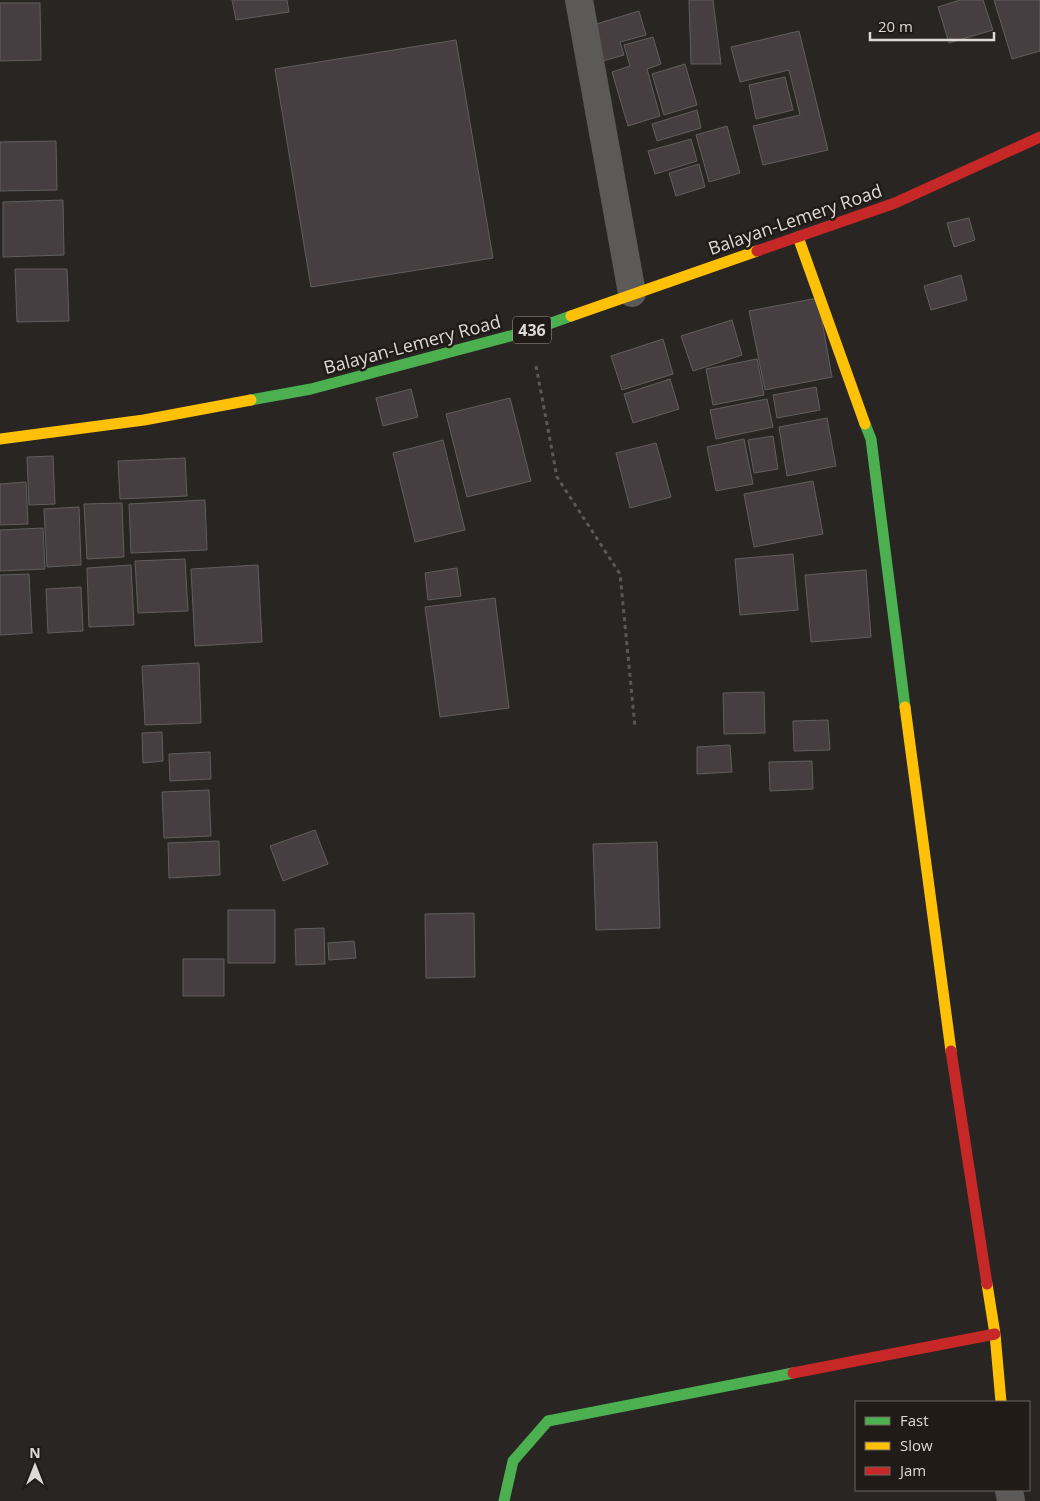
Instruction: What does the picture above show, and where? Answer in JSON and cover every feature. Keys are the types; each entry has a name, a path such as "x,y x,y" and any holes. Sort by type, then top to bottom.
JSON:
{"street":[{"path":"579,0 632,293"},
{"name":"Balayan-Lemery Road","path":"0,439 144,420 312,389 529,331 632,293 895,202 1040,137"},
{"path":"798,237 871,439 942,993 995,1334 1001,1401"},
{"path":"504,1501 513,1462 548,1421 995,1334"}],"path":[{"path":"529,331 557,477 620,574 635,727"}],"building":[{"path":"232,0 287,0 289,12 236,20"},
{"path":"689,0 713,0 721,64 691,64"},
{"path":"960,0 983,0 993,30 949,43 938,7"},
{"path":"994,0 1040,0 1040,51 1012,59"},
{"path":"0,3 40,3 41,60 0,61"},
{"path":"639,11 646,35 620,42 624,55 603,61 593,25"},
{"path":"799,31 828,150 763,165 753,126 800,115 789,70 740,82 731,47"},
{"path":"653,37 661,64 647,69 660,116 628,126 612,72 630,66 624,45"},
{"path":"456,40 493,258 311,287 275,69"},
{"path":"685,64 697,105 664,115 652,74"},
{"path":"785,77 793,110 756,119 749,85"},
{"path":"697,110 701,128 657,141 652,124"},
{"path":"727,126 740,173 709,182 696,135"},
{"path":"691,139 697,161 655,174 648,151"},
{"path":"56,141 57,190 0,191 0,142"},
{"path":"699,164 705,187 676,196 669,173"},
{"path":"63,200 64,255 3,257 3,202"},
{"path":"969,218 975,240 954,247 947,223"},
{"path":"15,269 67,269 69,321 17,322"},
{"path":"961,275 967,300 931,310 924,286"},
{"path":"818,298 832,377 765,390 749,311"},
{"path":"732,320 742,355 693,371 681,336"},
{"path":"663,339 673,374 622,390 611,356"},
{"path":"757,359 764,395 713,405 706,369"},
{"path":"670,379 679,409 633,423 624,394"},
{"path":"816,387 820,410 777,418 773,395"},
{"path":"411,389 418,417 383,426 376,398"},
{"path":"510,398 531,481 467,497 446,414"},
{"path":"767,399 773,427 716,439 710,410"},
{"path":"827,418 836,466 787,476 779,427"},
{"path":"773,436 778,469 754,473 748,440"},
{"path":"744,439 753,484 716,491 707,447"},
{"path":"443,440 465,530 415,542 393,453"},
{"path":"656,443 671,497 630,508 616,453"},
{"path":"53,456 55,504 29,505 27,457"},
{"path":"185,458 187,496 120,499 118,461"},
{"path":"813,481 823,534 754,547 744,494"},
{"path":"26,482 28,524 0,525 0,484"},
{"path":"205,500 207,550 131,553 129,504"},
{"path":"122,503 124,557 87,559 84,504"},
{"path":"79,507 81,565 47,567 44,509"},
{"path":"43,528 45,569 0,571 0,530"},
{"path":"793,554 798,610 740,615 735,559"},
{"path":"185,559 188,611 138,613 135,561"},
{"path":"131,565 134,625 89,627 87,568"},
{"path":"258,565 262,642 195,646 191,569"},
{"path":"457,568 461,596 428,600 425,573"},
{"path":"866,570 871,637 811,642 805,575"},
{"path":"29,574 32,633 0,635 0,575"},
{"path":"81,587 83,631 48,633 46,589"},
{"path":"495,598 509,708 440,717 425,607"},
{"path":"199,663 201,723 145,725 142,666"},
{"path":"764,692 765,733 724,734 723,693"},
{"path":"828,720 830,750 794,751 793,721"},
{"path":"162,732 163,761 143,763 142,733"},
{"path":"730,745 732,772 697,774 697,747"},
{"path":"210,752 211,779 170,781 169,754"},
{"path":"812,761 813,789 770,791 769,762"},
{"path":"209,790 211,836 164,838 162,792"},
{"path":"315,830 328,864 283,881 270,846"},
{"path":"219,841 220,875 169,878 168,843"},
{"path":"657,842 660,928 596,930 593,844"},
{"path":"228,910 275,910 275,963 228,963"},
{"path":"474,913 475,977 426,978 425,914"},
{"path":"324,928 325,964 296,965 295,929"},
{"path":"354,941 356,958 329,960 328,943"},
{"path":"183,959 224,959 224,996 183,996"}],"traffic: fast":[{"path":"251,400 311,389 529,331 571,316"},
{"path":"865,424 871,439 905,707"},
{"path":"504,1501 513,1461 548,1421 793,1373"}],"traffic: slow":[{"path":"798,237 865,424"},
{"path":"571,316 757,251"},
{"path":"0,439 144,420 251,400"},
{"path":"905,707 951,1051"},
{"path":"987,1284 995,1334 1001,1401"}],"traffic: jam":[{"path":"757,251 895,203 1040,137"},
{"path":"951,1051 987,1284"},
{"path":"793,1373 995,1334"}]}
